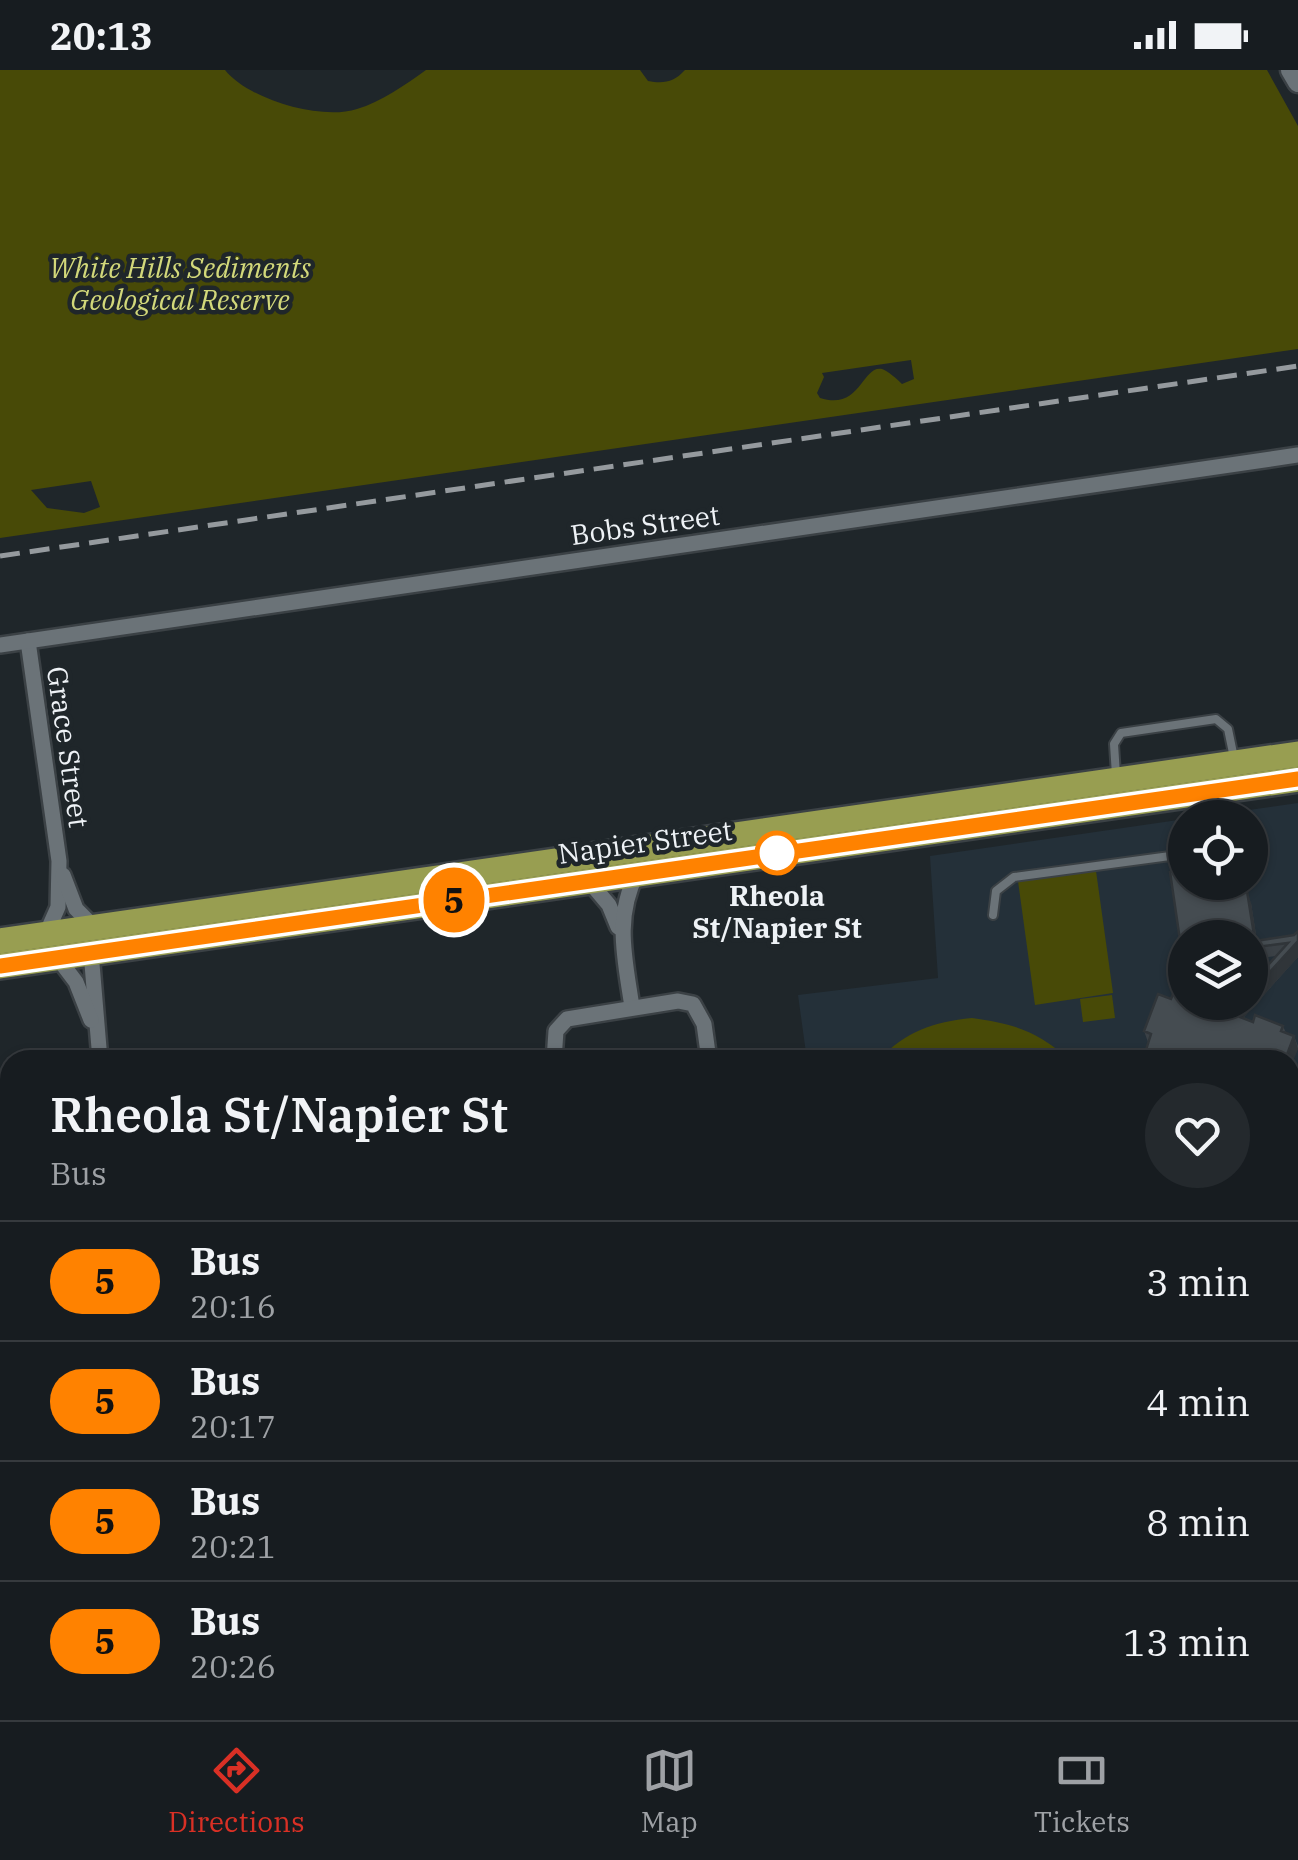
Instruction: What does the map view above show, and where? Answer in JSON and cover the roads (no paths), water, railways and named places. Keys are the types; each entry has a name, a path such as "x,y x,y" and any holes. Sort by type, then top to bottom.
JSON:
{"highway":[{"name":"Napier Street","path":"0,966 52,946 615,852 1298,754"},
{"name":"Napier Street","path":"93,940 588,880 1298,779"},
{"path":"615,852 616,860 624,864 669,858 739,858"},
{"name":"Napier Street","path":"0,940 52,946"},
{"path":"0,949 93,940"}],"street":[{"path":"1291,70 1298,82"},
{"name":"Bobs Street","path":"0,645 1298,455"},
{"name":"Grace Street","path":"28,640 59,861 52,946 76,982 96,1034"},
{"name":"Grace Street","path":"59,861 93,940 98,1050"},
{"path":"632,1007 622,940 622,911 637,873"},
{"path":"588,880 609,905 622,940"},
{"path":"555,1050 556,1031 562,1022 678,1001 693,1004 702,1016 707,1050"}],"lane":[{"path":"1116,780 1114,744 1120,733 1216,719 1228,729 1235,763"},
{"path":"1078,784 1115,790 1199,793"},
{"path":"992,915 996,891 1014,877 1168,856"}],"railway":[{"path":"0,556 1298,366"}],"place":[{"name":"Rheola St/Napier St","path":"777,853"}],"park label":[{"name":"White Hills Sediments Geological Reserve","path":"180,284"}]}
